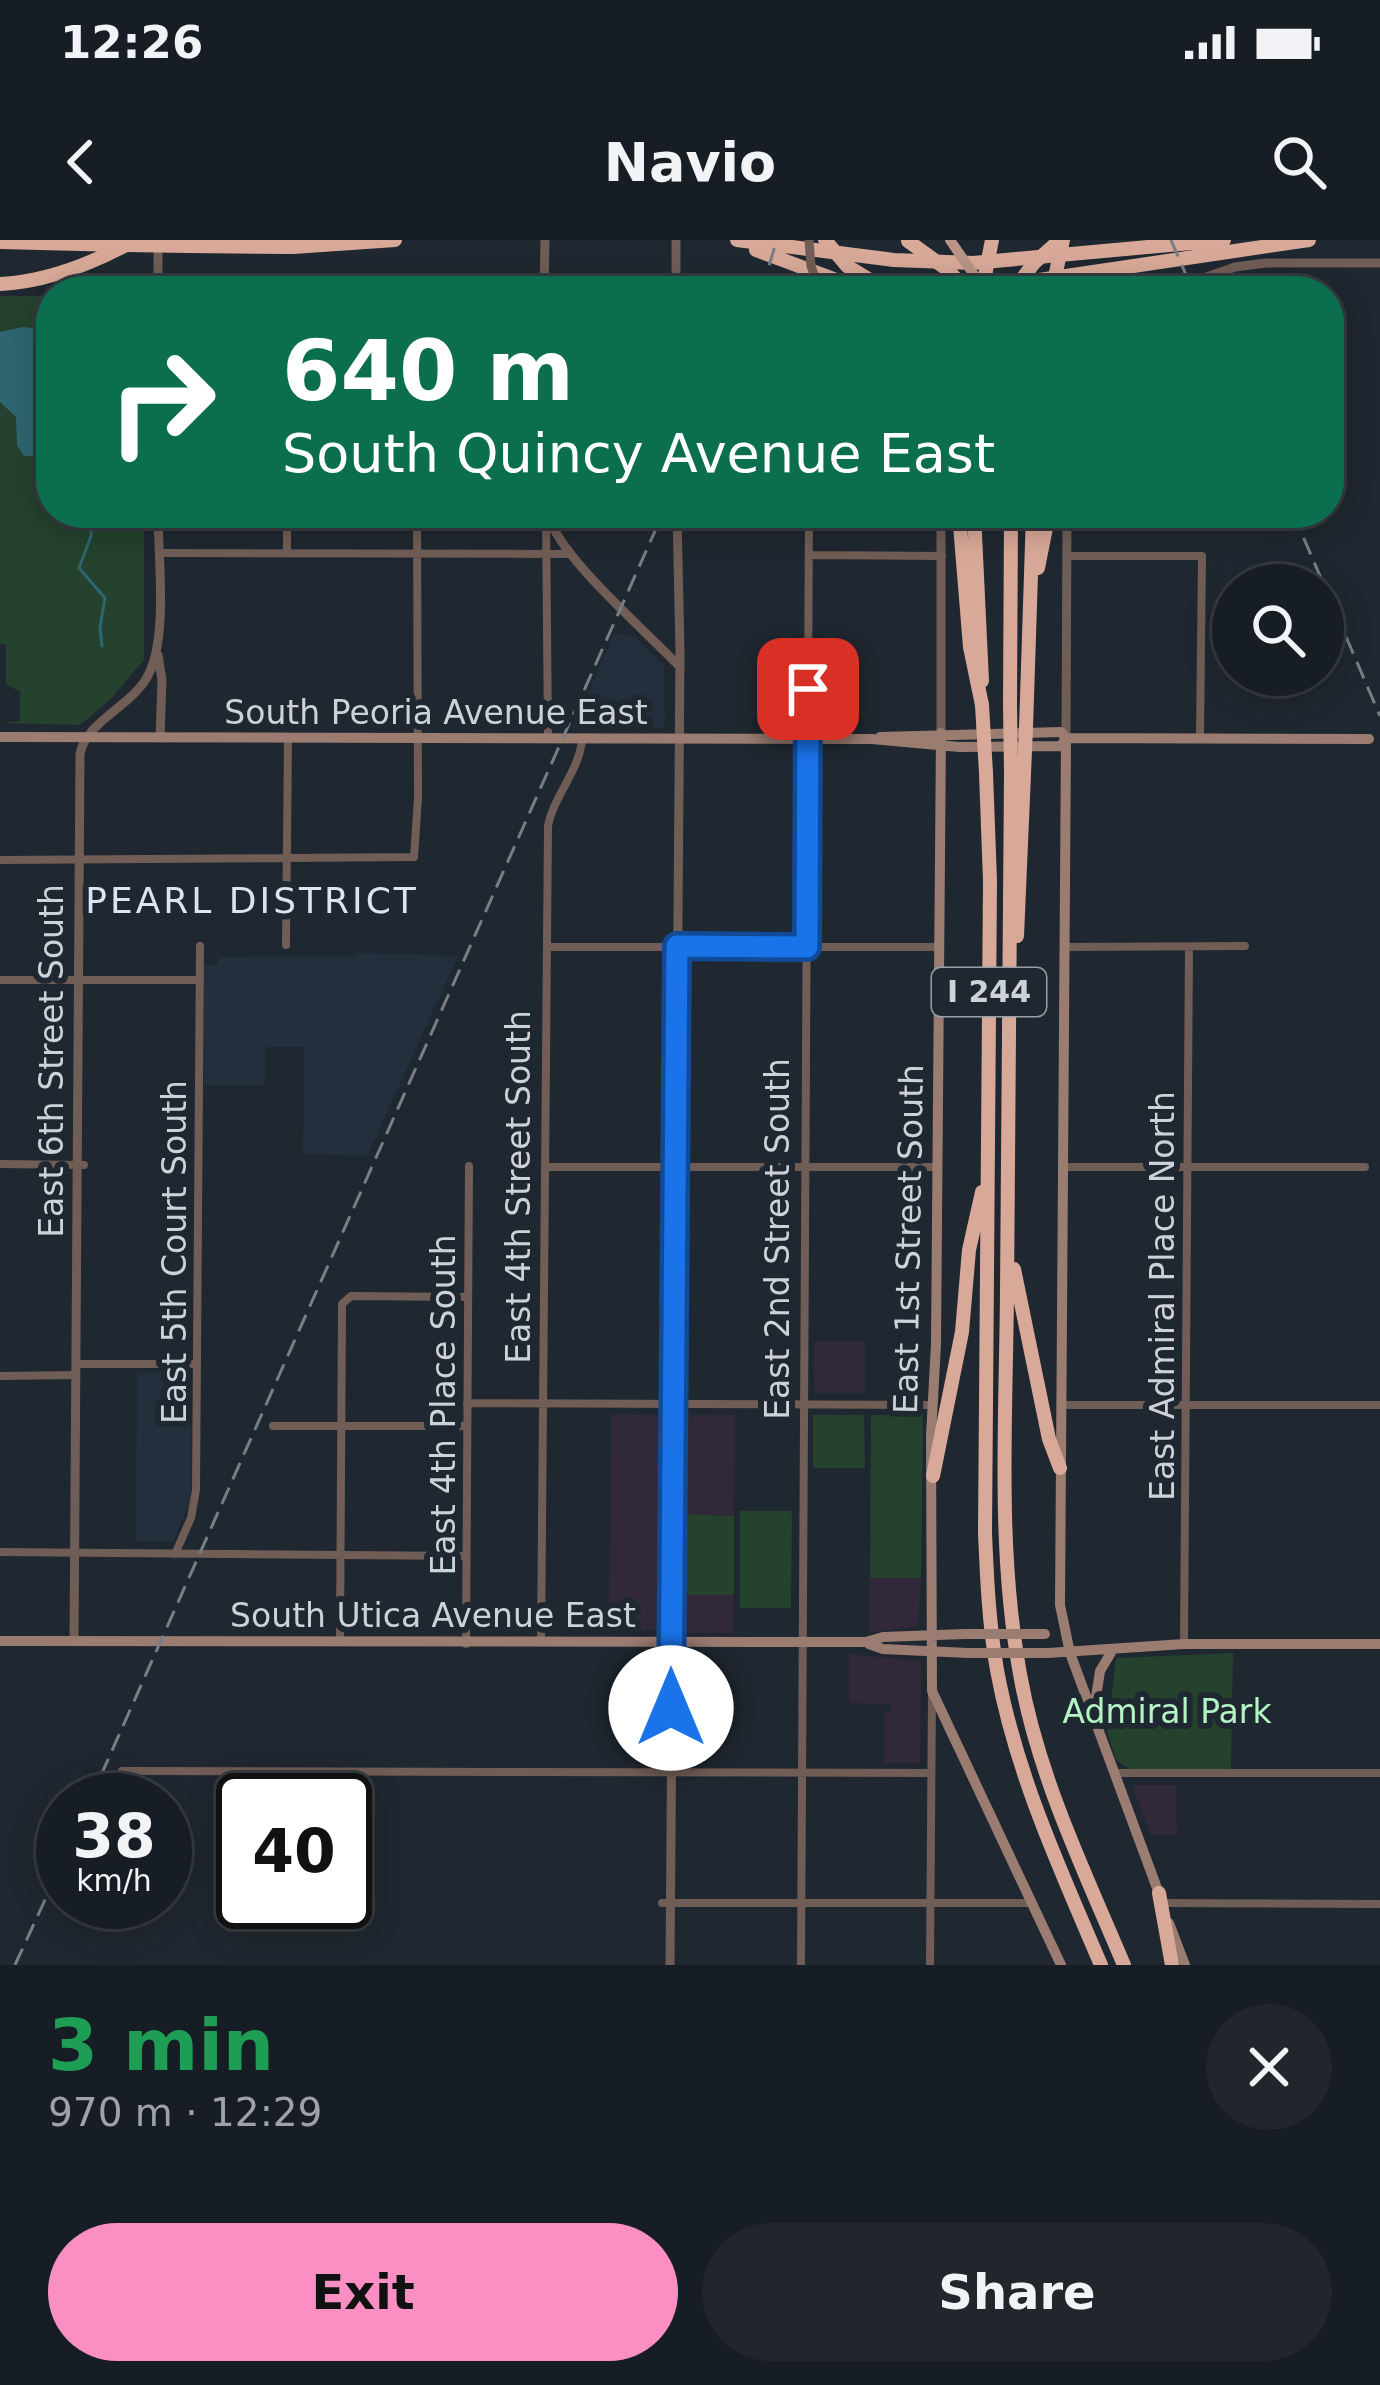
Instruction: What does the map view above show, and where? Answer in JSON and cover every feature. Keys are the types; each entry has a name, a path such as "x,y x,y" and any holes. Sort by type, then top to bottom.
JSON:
{"highway":[{"path":"0,242 293,247 395,240"},
{"path":"733,240 937,262 1309,240"},
{"path":"733,240 837,276"},
{"path":"825,240 858,276"},
{"path":"986,276 992,240"},
{"path":"1024,276 1061,240"},
{"path":"1055,276 1061,240"},
{"path":"1077,255 1129,240"},
{"path":"906,241 953,276"},
{"path":"45,276 95,261 126,245"},
{"path":"1051,276 1226,245"},
{"path":"1115,276 1226,245"},
{"path":"0,284 36,279"},
{"path":"960,528 970,647 982,704"},
{"name":"I 244","path":"975,528 986,773 985,1533 991,1627 1007,1714 1032,1800 1101,1965"},
{"path":"1006,528 1010,705 1017,774"},
{"path":"1017,774 1027,704 1032,528"},
{"path":"1029,614 1046,528"},
{"name":"I 244","path":"1017,774 1010,993 1006,1550 1020,1673 1050,1787 1124,1965"},
{"path":"933,1476 962,1332 969,1250 988,1164"},
{"path":"1008,1241 1049,1439 1060,1468"},
{"path":"1161,1898 1172,1965"}],"main road":[{"path":"950,240 973,276"},
{"name":"South Peoria Avenue East","path":"0,737 872,739 891,734 941,739 1060,733 1066,738 1370,739"},
{"path":"1066,738 1058,1576 1070,1653 1185,1965"},
{"name":"East 1st Street South","path":"932,1691 941,739"},
{"name":"South Utica Avenue East","path":"0,1641 866,1642 932,1635 1064,1634"},
{"name":"South Utica Avenue East","path":"866,1642 883,1649 968,1653 1112,1652 1184,1644 1380,1644"},
{"path":"1094,1716 1100,1671 1112,1652"},
{"path":"932,1691 1061,1965"}],"street":[{"path":"158,240 158,276"},
{"path":"544,240 544,276"},
{"path":"676,240 676,276"},
{"path":"809,240 815,276"},
{"path":"1207,276 1266,263 1380,263"},
{"path":"158,528 160,738"},
{"path":"287,528 287,554"},
{"path":"0,860 414,857 418,528"},
{"path":"546,528 548,739"},
{"path":"552,528 678,665"},
{"path":"670,1965 666,1903 671,1773 677,528"},
{"name":"East 2nd Street South","path":"801,1965 809,528"},
{"name":"East 1st Street South","path":"941,528 941,739"},
{"path":"1066,738 1067,528"},
{"path":"158,553 572,554"},
{"path":"809,555 942,556"},
{"path":"1067,556 1202,556 1200,739"},
{"path":"83,737 135,694 149,675 157,650"},
{"name":"East 6th Street South","path":"74,1641 83,737"},
{"path":"286,945 288,738"},
{"name":"East 4th Street South","path":"541,1642 548,826 581,752 582,739"},
{"name":"East 5th Court South","path":"175,1554 195,1505 200,946"},
{"path":"1065,947 1245,946"},
{"path":"547,947 939,947"},
{"name":"East Admiral Place North","path":"1184,1644 1189,947"},
{"path":"0,980 200,980"},
{"path":"0,1164 81,1165"},
{"name":"East 4th Place South","path":"466,1644 469,1166"},
{"path":"545,1166 938,1168"},
{"path":"1064,1167 1365,1167"},
{"path":"340,1643 344,1299 469,1297"},
{"path":"0,1376 197,1364"},
{"path":"467,1403 933,1405"},
{"path":"1061,1405 1380,1405"},
{"path":"273,1426 467,1426"},
{"path":"0,1552 466,1556"},
{"name":"East 1st Street South","path":"930,1965 932,1691"},
{"path":"122,1771 930,1773"},
{"path":"1114,1773 1380,1773"},
{"path":"1161,1898 1380,1904"},
{"path":"666,1903 1032,1903"}],"shaded area":[{"path":"614,634 634,636 664,666 665,724 661,728 573,728"},
{"path":"458,956 367,1156 303,1154 304,1047 265,1047 265,1085 204,1085 204,965 218,965 218,957"},
{"path":"814,1341 865,1341 865,1393 814,1393"},
{"path":"137,1372 191,1372 191,1499 174,1541 136,1541"},
{"path":"611,1414 663,1415 661,1630 609,1630"},
{"path":"685,1415 735,1415 734,1516 683,1514"},
{"path":"870,1578 921,1578 918,1627 870,1632"},
{"path":"683,1595 734,1595 733,1633 683,1633"},
{"path":"849,1654 921,1661 920,1763 884,1763 884,1712 890,1712 890,1704 849,1703"},
{"path":"1132,1785 1176,1785 1177,1835 1151,1835"}],"green space":[{"path":"0,296 36,296 36,528 144,528 144,660 109,701 80,725 0,723 20,721 20,692 6,684 6,645 0,644"},
{"path":"813,1415 864,1415 865,1468 813,1468"},
{"path":"871,1415 923,1415 921,1578 870,1578"},
{"path":"740,1511 792,1511 791,1608 740,1608"},
{"path":"683,1514 734,1516 734,1595 683,1595"},
{"name":"Admiral Park","path":"1233,1653 1231,1769 1129,1769 1116,1760 1102,1715 1111,1702 1116,1658"}],"water":[{"path":"36,328 36,456 24,456 17,445 16,417 0,402 0,332"}],"waterway":[{"path":"91,528 79,568 105,598 102,646"}],"railway":[{"path":"766,276 777,240"},
{"path":"1171,240 1187,276"},
{"path":"102,1773 656,528"},
{"path":"1299,528 1380,716"},
{"path":"15,1965 36,1920"}],"district":[{"name":"PEARL DISTRICT","path":"252,900"}],"route":[{"path":"671,1708 677,946 807,947 808,689"}]}
